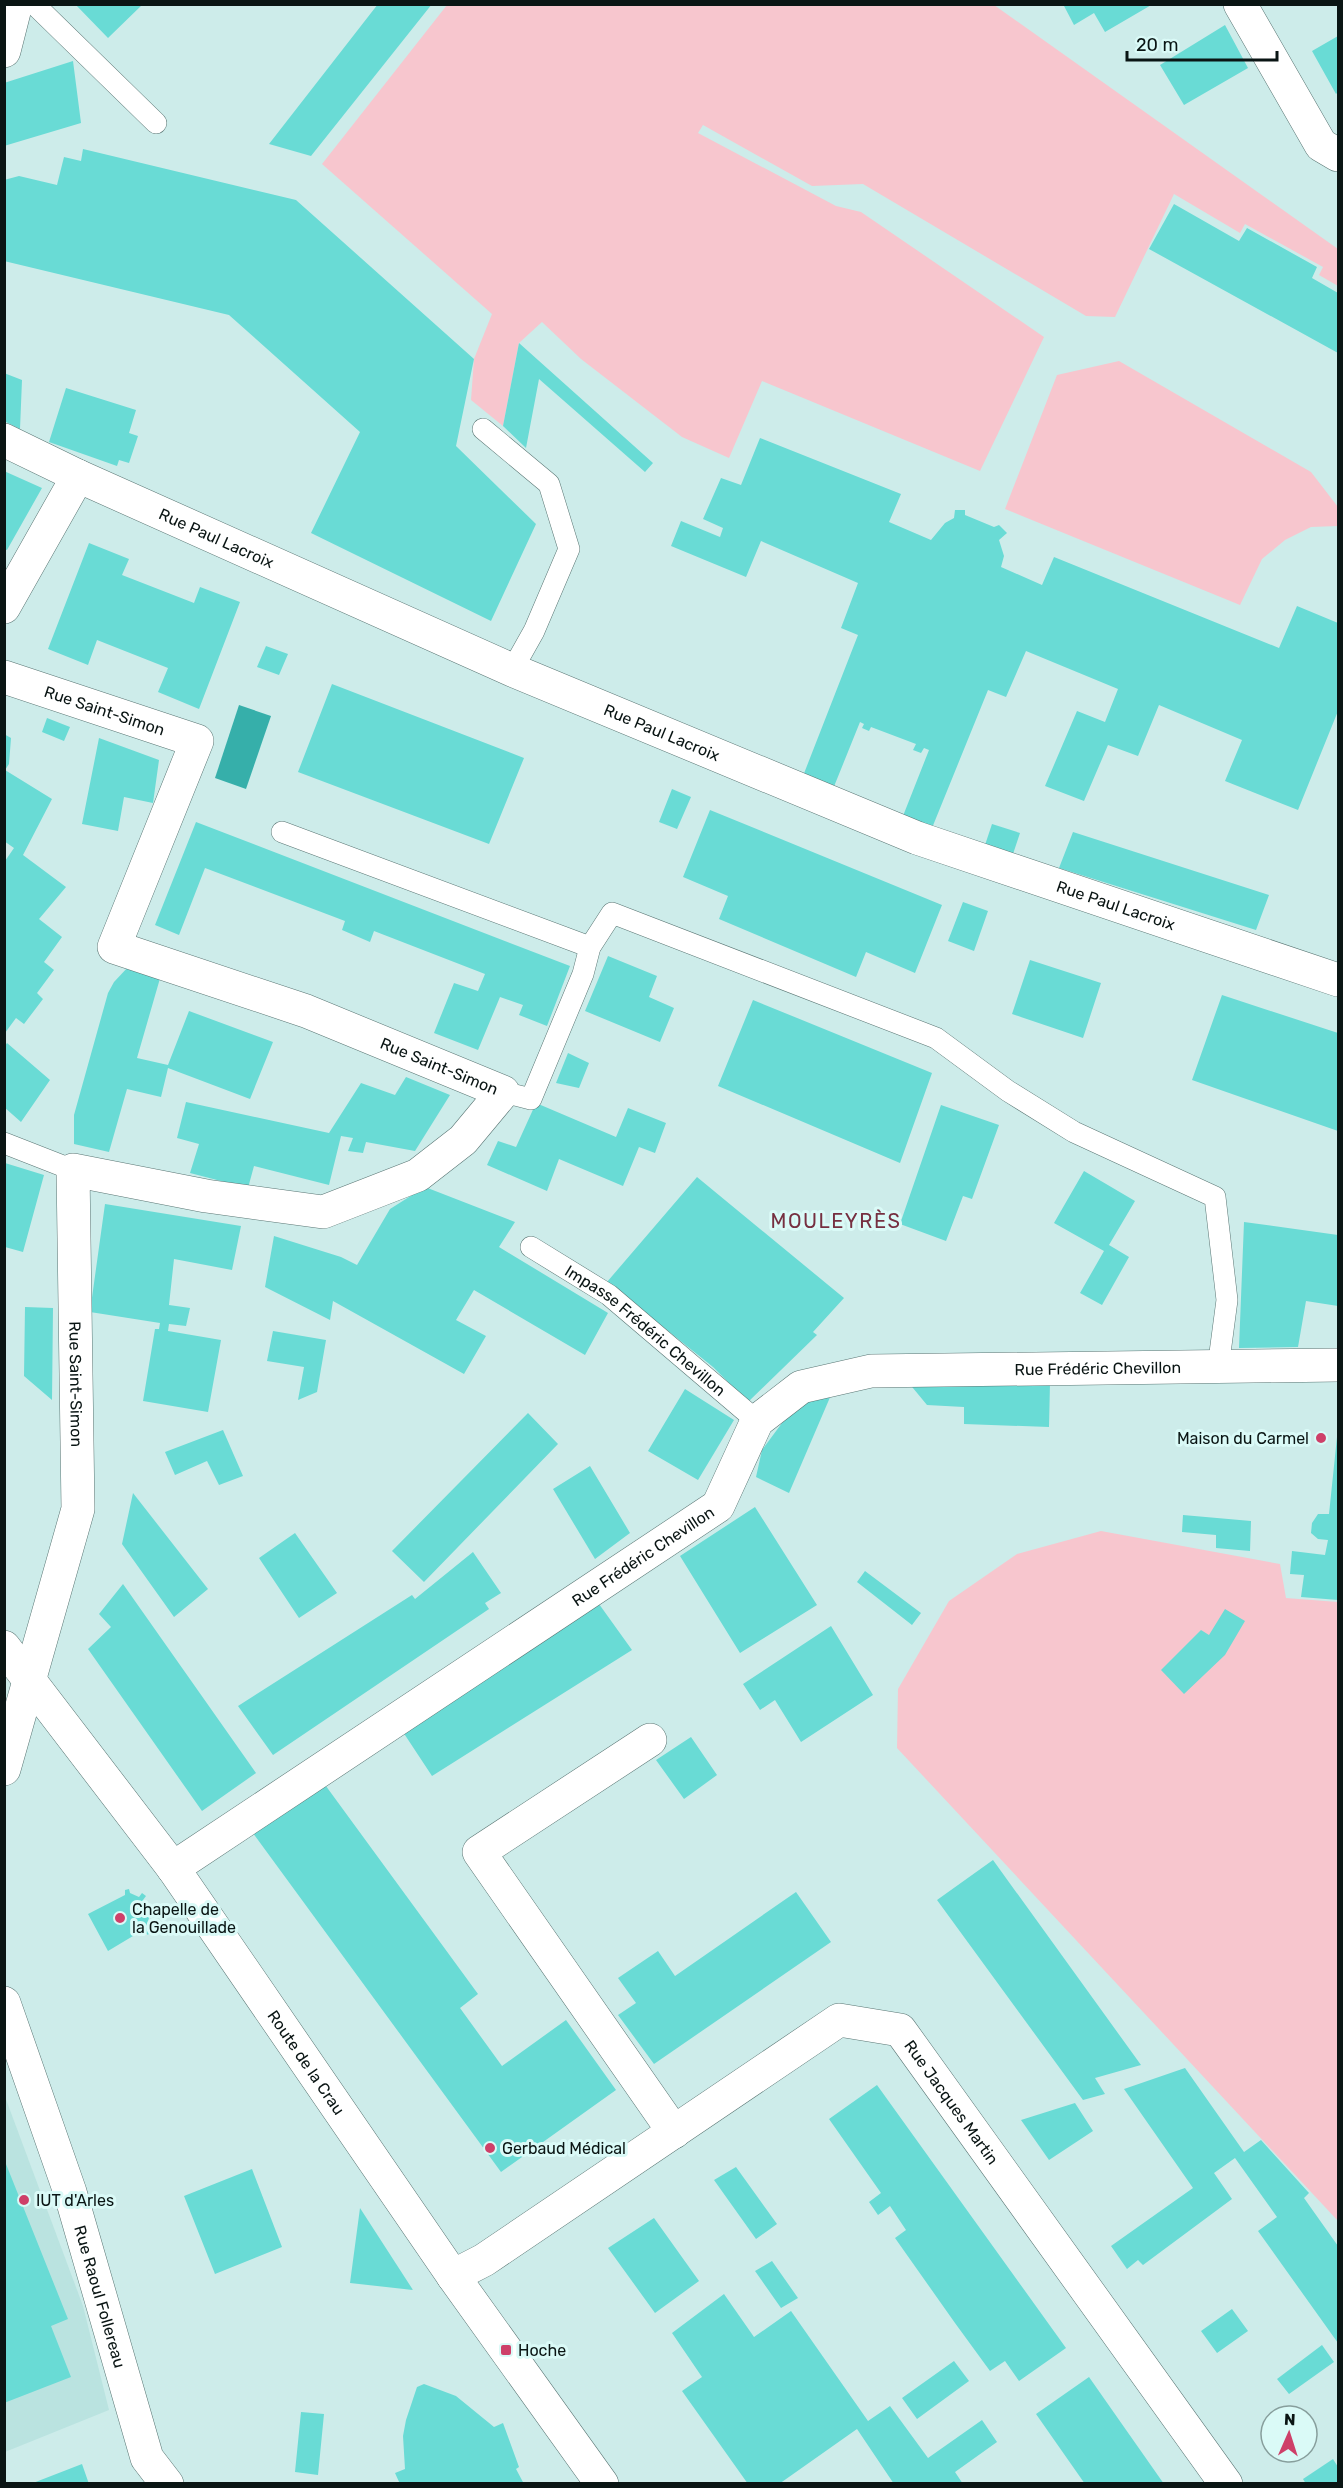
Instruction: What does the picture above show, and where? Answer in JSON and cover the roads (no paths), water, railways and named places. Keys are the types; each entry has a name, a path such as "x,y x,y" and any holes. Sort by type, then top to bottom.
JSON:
{"street":[{"path":"5,49 16,4"},
{"path":"1240,4 1322,145 1338,155"},
{"name":"Rue Paul Lacroix","path":"4,440 78,476 512,670 917,838 1338,980"},
{"path":"4,607 78,476"},
{"name":"Rue Saint-Simon","path":"4,677 197,741 114,947 306,1011 503,1092 463,1140 418,1175 324,1212 206,1196 73,1170 78,1509 29,1681"},
{"name":"Rue Frédéric Chevillon","path":"173,1868 718,1506 757,1421 801,1387 871,1371 1326,1366"},
{"name":"Route de la Crau","path":"4,1647 173,1868 453,2276 602,2484"},
{"path":"4,1768 29,1681"},
{"path":"650,1740 479,1852 674,2132"},
{"name":"Rue Raoul Follereau","path":"4,2003 70,2192 147,2458 167,2484"},
{"name":"Rue Jacques Martin","path":"453,2276 484,2260 839,2020 900,2030 1226,2484"}],"lane":[{"path":"34,4 156,123"},
{"path":"483,429 549,484 568,549 534,631 512,670"},
{"path":"282,832 590,947"},
{"path":"503,1092 531,1099 583,975 590,947 612,913 936,1038 1008,1091 1074,1132 1215,1197 1227,1300 1218,1368"},
{"path":"4,1143 73,1170"},
{"name":"Impasse Frédéric Chevillon","path":"531,1247 609,1295 757,1421"}],"water":[{"path":"239,705 271,716 246,789 215,778"}],"place":[{"name":"Maison du Carmel","path":"1321,1438"},
{"name":"Chapelle de la Genouillade","path":"120,1918"},
{"name":"Gerbaud Médical","path":"490,2148"},
{"name":"IUT d'Arles","path":"24,2200"},
{"name":"Hoche","path":"506,2350"}],"district":[{"name":"MOULEYRÈS","path":"836,1221"}]}
